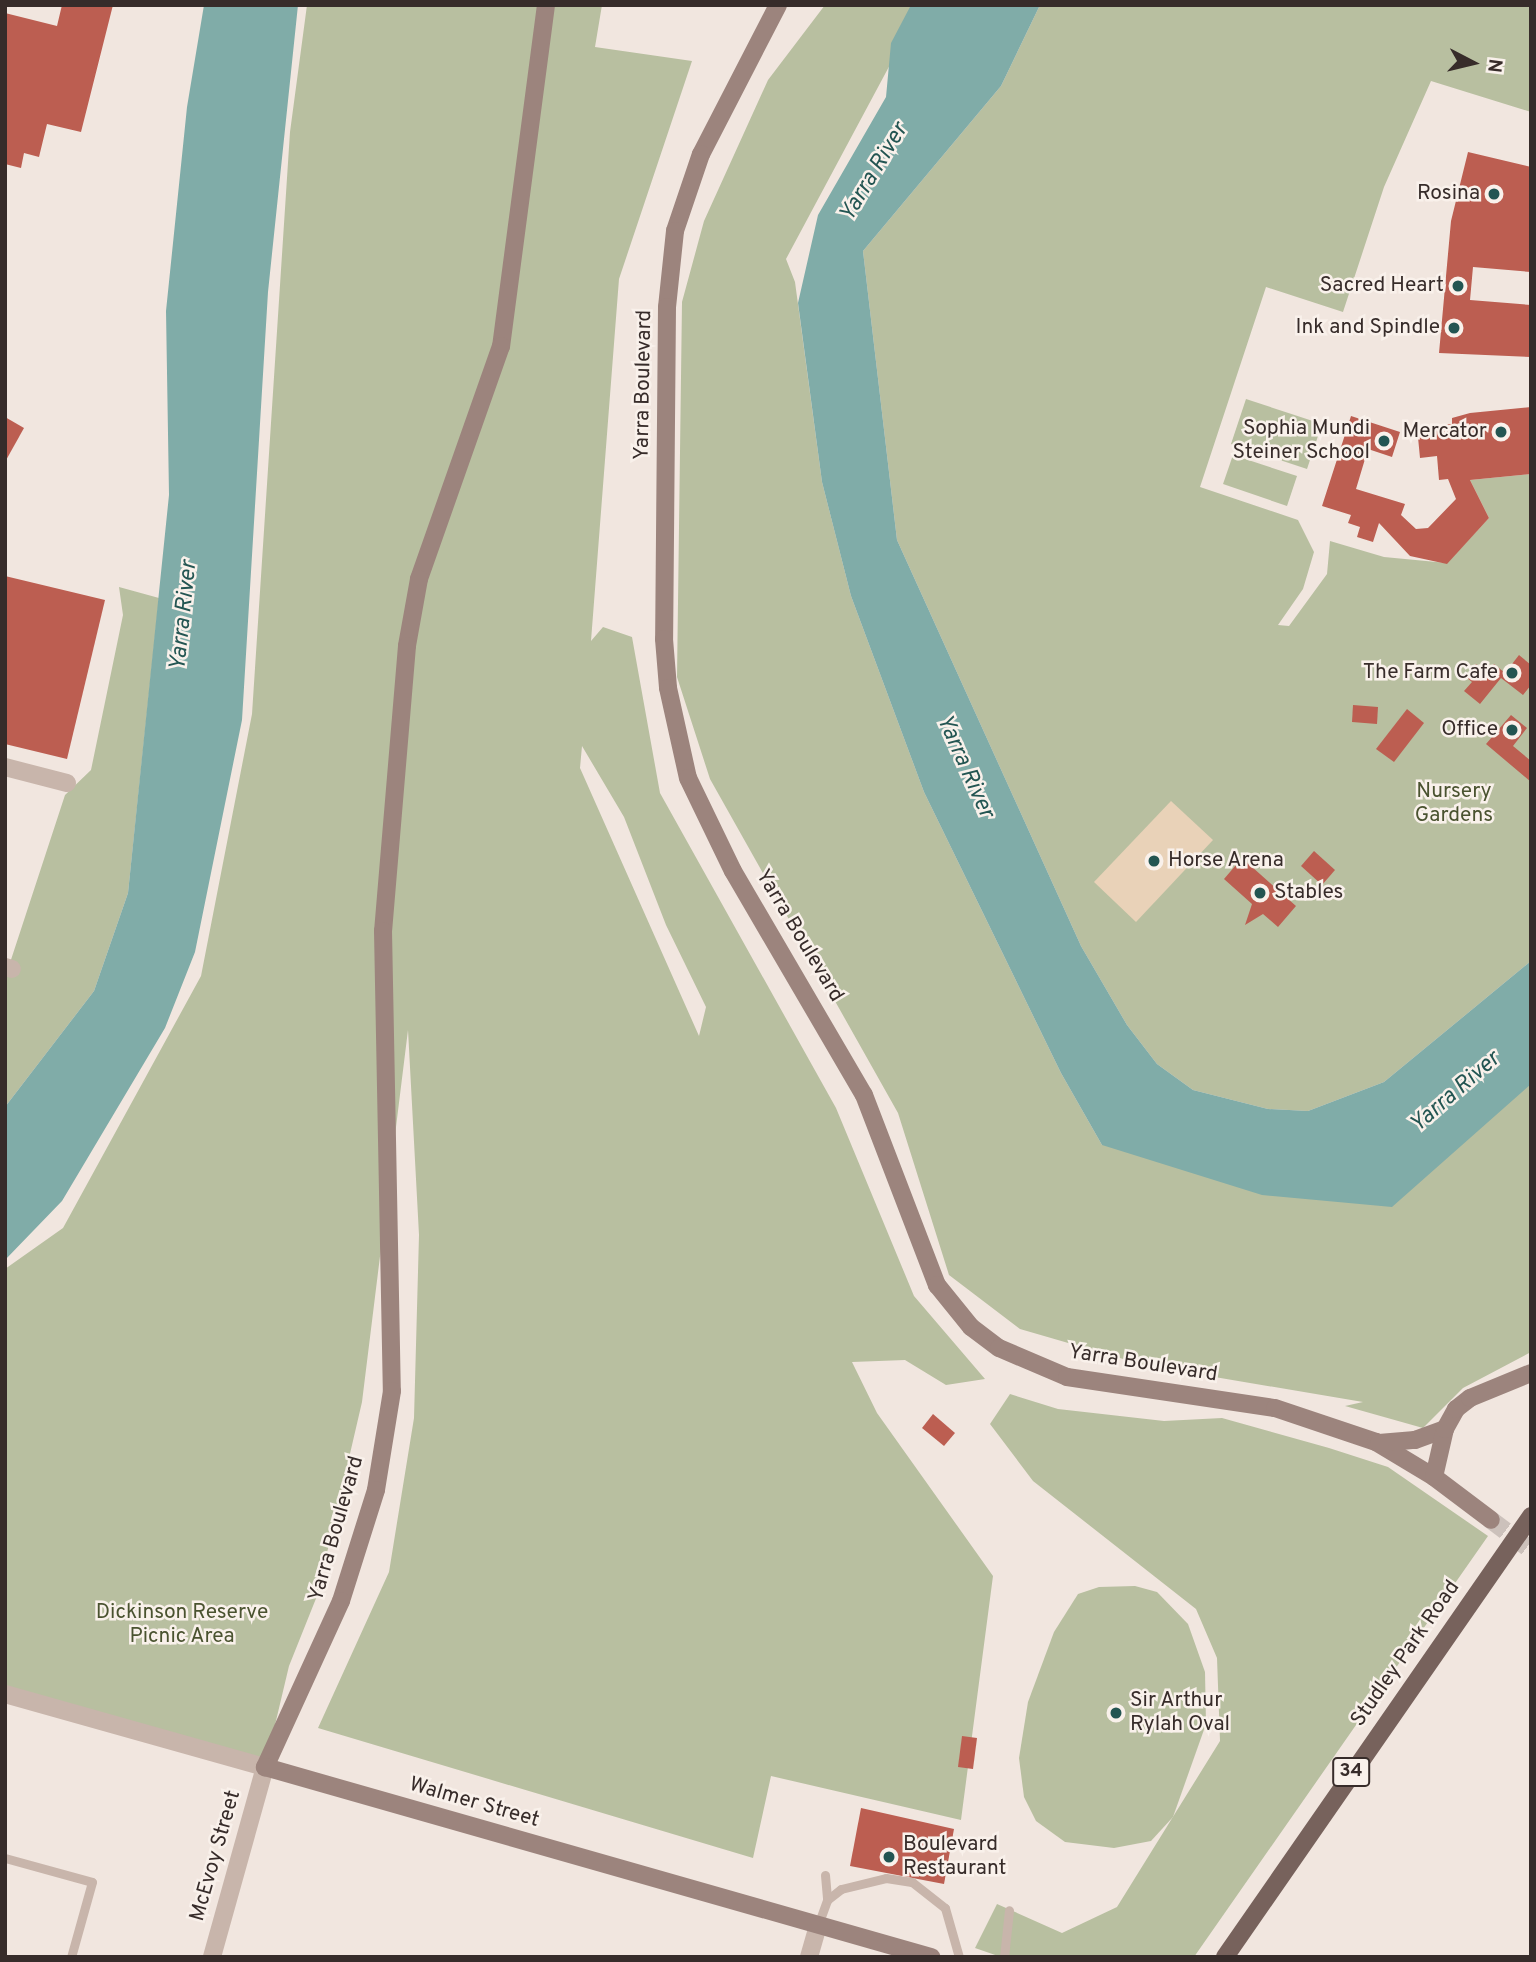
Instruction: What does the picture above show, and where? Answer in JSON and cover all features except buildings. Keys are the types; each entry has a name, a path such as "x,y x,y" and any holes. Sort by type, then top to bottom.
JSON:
{"main road":[{"name":"Studley Park Road","path":"1225,1957 1531,1516"}],"street":[{"name":"Yarra Boulevard","path":"265,1767 341,1601 376,1490 392,1391 383,931 405,658 419,579 501,346 546,5"},
{"name":"Yarra Boulevard","path":"778,5 701,154 675,232 667,306 664,639 668,688 688,778 733,871 864,1095 937,1285 971,1327 999,1348 1067,1377 1275,1408 1376,1443 1434,1477 1491,1520"},
{"path":"5,767 67,783"},
{"path":"1434,1477 1445,1429 1462,1403 1531,1373"},
{"path":"1376,1443 1415,1440 1445,1429"},
{"name":"Walmer Street","path":"5,1694 931,1957"},
{"name":"McEvoy Street","path":"212,1957 265,1767"},
{"path":"809,1957 818,1925"}],"lane":[{"path":"5,1858 92,1882 71,1957"},
{"path":"818,1925 827,1900 825,1875"},
{"path":"827,1900 864,1881 886,1878 912,1882 944,1908 959,1957"},
{"path":"1004,1957 1009,1910"}],"green space":[{"name":"Dickinson Reserve Picnic Area","path":"307,5 602,5 595,47 692,61 619,279 591,641 603,627 632,637 660,793 836,1108 914,1296 985,1379 946,1385 905,1360 852,1362 877,1413 993,1576 961,1820 771,1776 753,1858 318,1728 389,1572 414,1418 419,1235 408,1030 362,1402 317,1596 289,1666 265,1767 5,1694 5,1269 63,1228 201,976 252,714 290,132","holes":["582,746 624,817 666,925 706,1007 699,1036 580,768"]},
{"path":"825,5 922,5 786,259 795,282 822,482 851,596 924,792 1061,1073 1102,1145 1531,1084 1531,1352 1463,1388 1423,1428 1345,1406 1363,1402 1144,1365 1020,1329 949,1275 898,1113 710,779 677,677 682,302 704,221 768,80"},
{"name":"Nursery Gardens","path":"1040,5 1531,5 1531,112 1431,81 1384,187 1343,312 1266,287 1200,487 1298,520 1314,552 1303,589 1278,625 1289,626 1327,574 1330,541 1384,557 1447,563 1489,518 1470,480 1531,474 1531,961 1384,1082 1308,1111 1268,1109 1193,1090 1157,1064 1127,1025 1081,946 897,540 863,251 1001,86"},
{"path":"1246,399 1322,424 1307,469 1231,444"},
{"path":"1233,455 1297,476 1287,506 1223,484"},
{"path":"119,587 159,598 128,893 94,991 5,1107 5,978 65,795 91,770 123,615"},
{"path":"1010,1394 1058,1409 1164,1421 1222,1418 1329,1448 1388,1467 1488,1536 1194,1957 1001,1957 975,1948 997,1904 1062,1933 1117,1907 1220,1741 1217,1658 1196,1609 1033,1481 990,1424"},
{"name":"Sir Arthur Rylah Oval","path":"1135,1586 1157,1592 1188,1624 1205,1672 1206,1724 1173,1817 1151,1841 1114,1848 1065,1842 1036,1821 1024,1797 1019,1758 1028,1702 1054,1632 1078,1594 1099,1587"}],"sand":[{"name":"Horse Arena","path":"1171,801 1213,840 1136,922 1094,882"}],"water":[{"name":"Yarra River","path":"204,5 298,5 268,292 242,720 195,952 165,1028 62,1201 5,1260 5,1107 94,991 128,893 169,495 166,311 187,107"},
{"name":"Yarra River","path":"911,5 1040,5 1001,86 863,251 897,540 1081,946 1127,1025 1157,1064 1193,1090 1268,1109 1308,1111 1384,1082 1531,961 1531,1084 1392,1207 1262,1195 1102,1145 1061,1073 924,792 851,596 822,482 798,303 818,215 886,97 891,43"}],"tunnel":[{"path":"1491,1520 1531,1550"}],"place":[{"name":"Rosina","path":"1494,194"},
{"name":"Sacred Heart","path":"1458,286"},
{"name":"Ink and Spindle","path":"1454,328"},
{"name":"Mercator","path":"1501,432"},
{"name":"Sophia Mundi Steiner School","path":"1384,441"},
{"name":"The Farm Cafe","path":"1512,673"},
{"name":"Office","path":"1512,730"},
{"name":"Horse Arena","path":"1154,861"},
{"name":"Stables","path":"1260,893"},
{"name":"Sir Arthur Rylah Oval","path":"1116,1713"},
{"name":"Boulevard Restaurant","path":"889,1857"}]}
